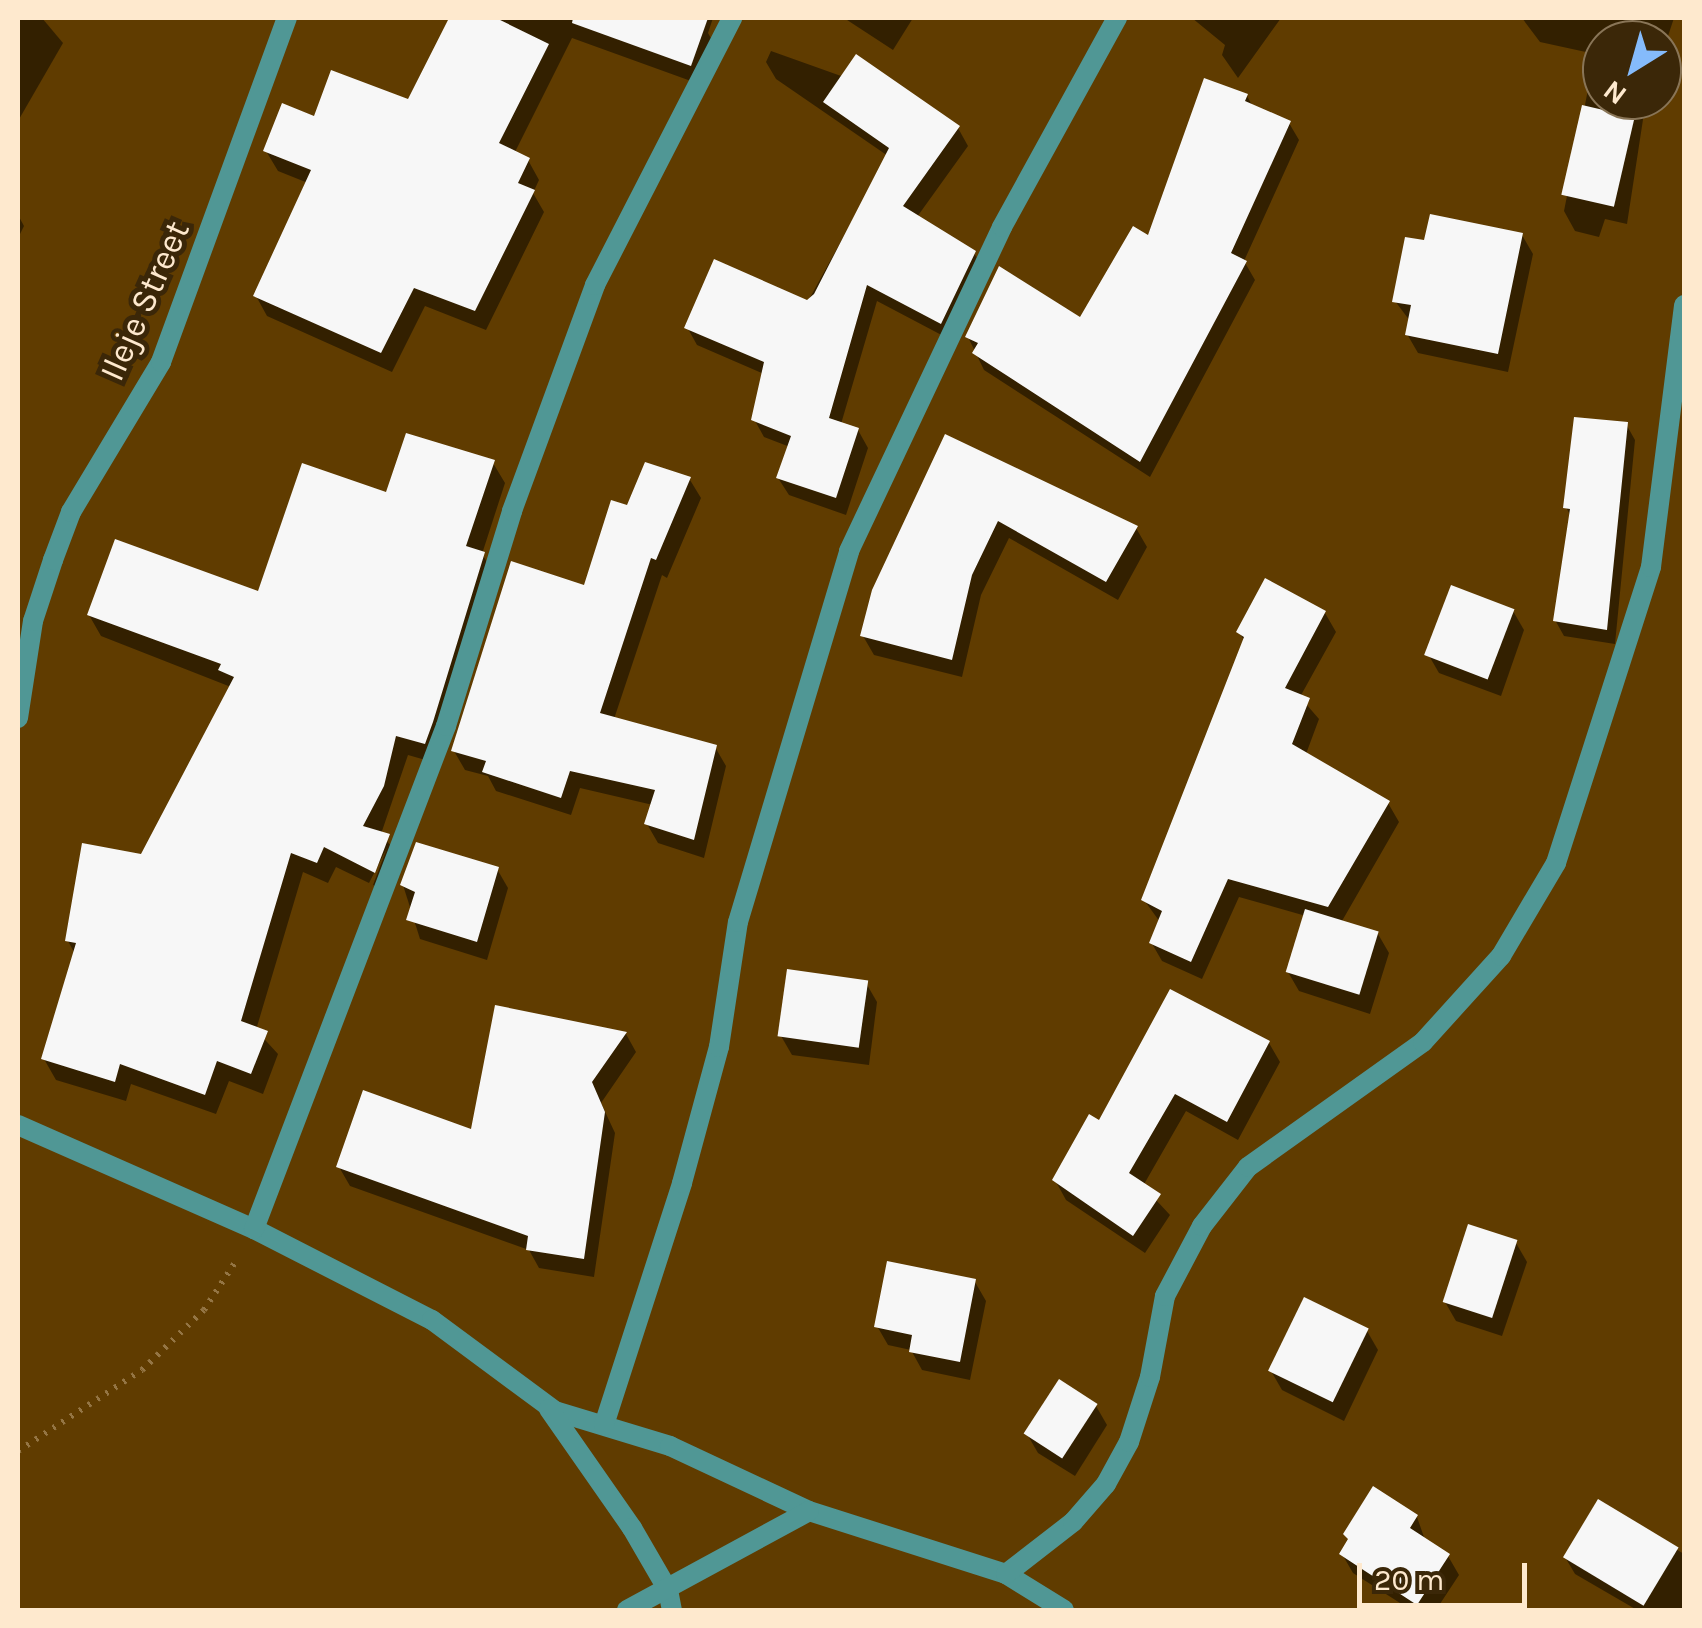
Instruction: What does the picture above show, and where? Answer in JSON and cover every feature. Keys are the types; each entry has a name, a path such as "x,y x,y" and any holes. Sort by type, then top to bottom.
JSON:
{"street":[{"name":"Ileje Street","path":"18,718 33,622 53,560 72,512 162,362 287,18"},
{"path":"254,1228 446,726 512,511 595,285 732,18"},
{"path":"604,1426 682,1183 719,1047 738,922 850,550 1002,227 1117,18"},
{"path":"1006,1574 1073,1522 1106,1484 1129,1442 1150,1377 1165,1296 1214,1211 1248,1167 1423,1042 1501,956 1556,863 1651,567 1684,305"},
{"path":"18,1125 254,1228 432,1320 548,1407 714,1464 809,1511 1006,1574 1064,1610"},
{"path":"548,1407 670,1600"},
{"path":"627,1610 670,1600 809,1511"}],"path":[{"path":"18,1451 142,1370 204,1310 254,1228"}],"building":[{"path":"449,18 496,18 549,44 499,143 530,158 518,183 535,190 475,311 414,288 381,353 253,296 311,170 263,151 282,103 314,116 331,70 408,99"},
{"path":"573,18 708,18 691,66 572,23"},
{"path":"856,54 960,126 903,206 976,251 941,324 867,285 829,418 859,428 836,498 776,478 791,436 751,420 764,362 684,328 714,259 807,300 814,294 889,148 823,102"},
{"path":"1204,78 1248,94 1245,101 1291,121 1231,253 1247,261 1140,462 972,353 978,343 965,337 999,266 1080,317 1133,226 1148,235"},
{"path":"1582,105 1582,120 1634,120 1614,207 1561,195"},
{"path":"1430,214 1523,233 1498,354 1405,335 1411,305 1392,302 1405,237 1424,240"},
{"path":"1574,417 1628,422 1607,630 1553,621 1570,509 1563,508"},
{"path":"406,433 495,460 466,546 485,552 433,722 425,744 396,736 384,786 363,826 390,834 375,873 324,847 317,863 291,853 241,1021 268,1031 251,1074 217,1061 205,1095 120,1064 115,1082 41,1059 76,943 65,941 82,843 141,854 234,677 218,670 221,664 87,615 115,539 258,591 302,463 386,492"},
{"path":"945,434 1138,526 1106,582 998,521 972,575 952,660 860,636 872,590"},
{"path":"645,462 691,477 656,560 651,558 600,713 717,745 694,840 644,824 655,790 570,771 561,798 482,772 486,761 451,751 511,561 584,585 611,500 627,505"},
{"path":"1265,578 1326,611 1285,688 1310,698 1292,744 1390,801 1328,907 1228,879 1191,962 1149,943 1162,911 1141,900 1244,637 1236,632"},
{"path":"1451,585 1514,609 1488,679 1424,655"},
{"path":"416,842 499,867 477,942 406,920 415,892 400,885"},
{"path":"1305,909 1379,932 1359,995 1286,972"},
{"path":"787,969 868,980 859,1048 778,1036"},
{"path":"1170,989 1270,1041 1227,1122 1175,1094 1129,1173 1161,1194 1133,1236 1052,1180 1089,1114 1099,1120"},
{"path":"495,1005 627,1032 592,1082 605,1112 584,1259 526,1250 528,1236 336,1167 363,1090 471,1129"},
{"path":"1468,1224 1517,1240 1492,1318 1443,1302"},
{"path":"887,1261 976,1279 960,1362 909,1352 912,1335 874,1327"},
{"path":"1304,1297 1369,1329 1333,1402 1268,1371"},
{"path":"1059,1379 1098,1404 1062,1459 1024,1434"},
{"path":"1373,1486 1418,1515 1410,1528 1450,1554 1417,1605 1339,1554 1348,1539 1343,1534"},
{"path":"1598,1499 1679,1547 1644,1606 1563,1557"}]}
